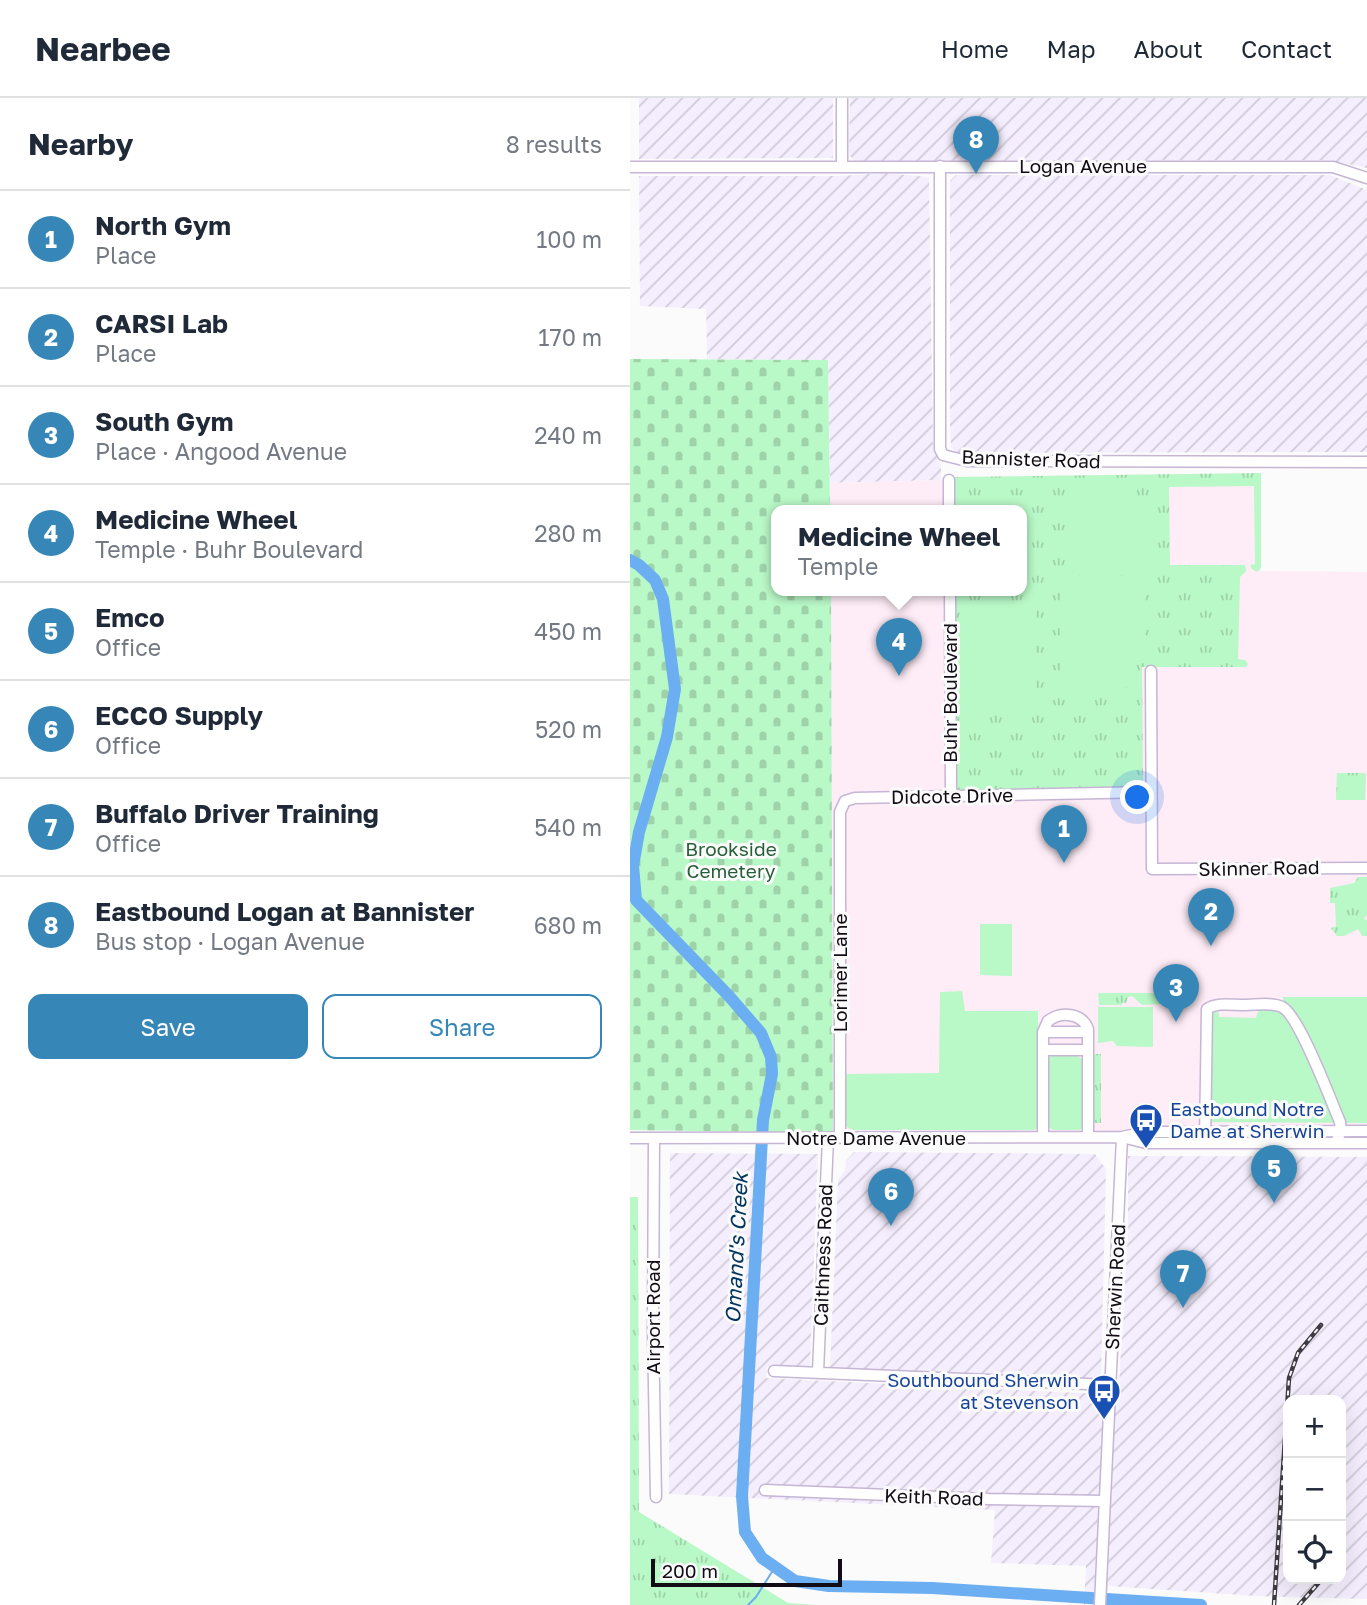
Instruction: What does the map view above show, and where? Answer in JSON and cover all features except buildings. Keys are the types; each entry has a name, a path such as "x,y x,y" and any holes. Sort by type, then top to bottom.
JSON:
{"street":[{"path":"842,98 842,166"},
{"name":"Bannister Road","path":"940,166 940,449 943,455 967,461 1367,462"},
{"name":"Logan Avenue","path":"630,167 1333,167 1367,178"},
{"path":"949,480 949,505"},
{"name":"Buhr Boulevard","path":"950,596 951,796"},
{"path":"1150,671 1151,792"},
{"name":"Didcote Drive","path":"841,808 845,801 855,798 1151,792"},
{"name":"Skinner Road","path":"1151,792 1152,869 1367,868"},
{"name":"Lorimer Lane","path":"840,1138 841,808"},
{"path":"1205,1143 1207,1009 1217,1005 1263,1004 1281,1006 1293,1017 1340,1122 1341,1131 1336,1143"},
{"path":"1043,1138 1043,1032 1045,1024 1053,1017 1073,1016 1085,1021 1088,1032 1088,1137"},
{"path":"1043,1032 1088,1032"},
{"path":"1044,1050 1088,1050"},
{"path":"1241,1131 1241,1143"},
{"name":"Notre Dame Avenue","path":"630,1138 1043,1138 1122,1137 1146,1132 1367,1131"},
{"name":"Notre Dame Avenue","path":"1122,1137 1146,1143 1367,1143"},
{"name":"Sherwin Road","path":"1100,1605 1122,1137"},
{"name":"Airport Road","path":"654,1138 653,1339 656,1497"},
{"name":"Caithness Road","path":"818,1372 828,1138"},
{"path":"774,1371 1110,1385"},
{"name":"Keith Road","path":"765,1490 1104,1501"}],"shaded area":[{"path":"639,98 833,98 833,158 639,159"},
{"path":"850,98 1367,98 1367,168 1328,160 854,161 849,155"},
{"path":"883,173 929,177 933,447 941,467 941,480 830,483 828,360 707,359 706,309 640,306 639,176 843,176"},
{"path":"956,175 1330,175 1367,190 1367,452 957,453 951,447 950,425 950,181"},
{"path":"1261,473 1261,571 1367,572 1367,1125 1154,1127 1112,1134 833,1133 831,596 1027,596 1027,505 830,505 830,483 948,480 955,477"},
{"path":"854,1152 1095,1154 1106,1169 1101,1379 830,1368 838,1180 845,1170 846,1161"},
{"path":"670,1153 818,1154 810,1366 767,1367 766,1378 1100,1394 1119,1385 1128,1231 1128,1156 1367,1157 1367,1599 1256,1596 1108,1586 1107,1605 1084,1605 1086,1566 991,1563 995,1510 669,1494"}],"green space":[{"name":"Brookside Cemetery","path":"630,359 828,360 830,505 771,505 771,596 831,596 833,1133 630,1130"},
{"path":"1261,473 1261,568 1257,572 1250,565 1255,564 1254,486 1169,487 1170,565 1245,565 1246,571 1240,577 1238,659 1245,660 1248,664 1246,667 1142,667 1143,787 958,792 956,789 956,596 1027,596 1027,505 955,505 955,477"},
{"path":"1113,486 1133,501 1149,521 1158,545 1159,570 1070,570 1065,566 1065,487"},
{"path":"1060,576 1145,576 1145,658 1132,659 1132,682 1124,689 1060,689"},
{"path":"966,603 1036,603 1036,715 967,715"},
{"path":"1337,773 1366,773 1365,800 1336,800"},
{"path":"1358,877 1367,877 1367,915 1364,919 1367,920 1367,936 1362,936 1358,929 1344,936 1337,936 1331,928 1336,926 1335,903 1330,903 1330,888 1354,883"},
{"path":"980,924 1012,924 1012,976 980,975"},
{"path":"962,991 965,1011 1038,1011 1038,1128 853,1130 847,1127 844,1074 939,1073 940,992"},
{"path":"1098,993 1164,993 1164,1004 1142,1005 1132,996 1122,1005 1099,1005"},
{"path":"1283,997 1367,997 1367,1123 1209,1122 1209,1014 1214,1011 1219,1013 1219,1017 1256,1018 1259,1009 1284,1011"},
{"path":"1098,1007 1153,1007 1153,1047 1117,1046 1113,1041 1098,1043"},
{"path":"1052,1054 1076,1055 1085,1065 1083,1127 1080,1130 1053,1130 1048,1127 1047,1062"},
{"path":"1094,1054 1101,1054 1101,1123 1092,1123"},
{"path":"630,1197 638,1197 639,1512 788,1603 817,1605 630,1605"}],"waterway":[{"name":"Omand's Creek","path":"630,560 655,580 663,599 675,689 667,737 639,832 633,866 636,900 761,1033 771,1057 772,1074 763,1120 742,1496 745,1532 762,1558 795,1581 829,1586 932,1588 1201,1605"},
{"path":"748,1605 775,1567"}],"railway":[{"path":"1274,1605 1289,1378 1298,1353 1321,1325"},
{"path":"1299,1605 1318,1584"}],"place":[{"name":"Eastbound Logan at Bannister","path":"976,174"},
{"name":"Medicine Wheel","path":"899,676"},
{"name":"North Gym","path":"1064,863"},
{"name":"CARSI Lab","path":"1211,946"},
{"name":"South Gym","path":"1176,1022"},
{"name":"Eastbound Notre Dame at Sherwin","path":"1146,1150"},
{"name":"Emco","path":"1274,1203"},
{"name":"ECCO Supply","path":"891,1226"},
{"name":"Buffalo Driver Training","path":"1183,1308"},
{"name":"Southbound Sherwin at Stevenson","path":"1104,1421"}]}
